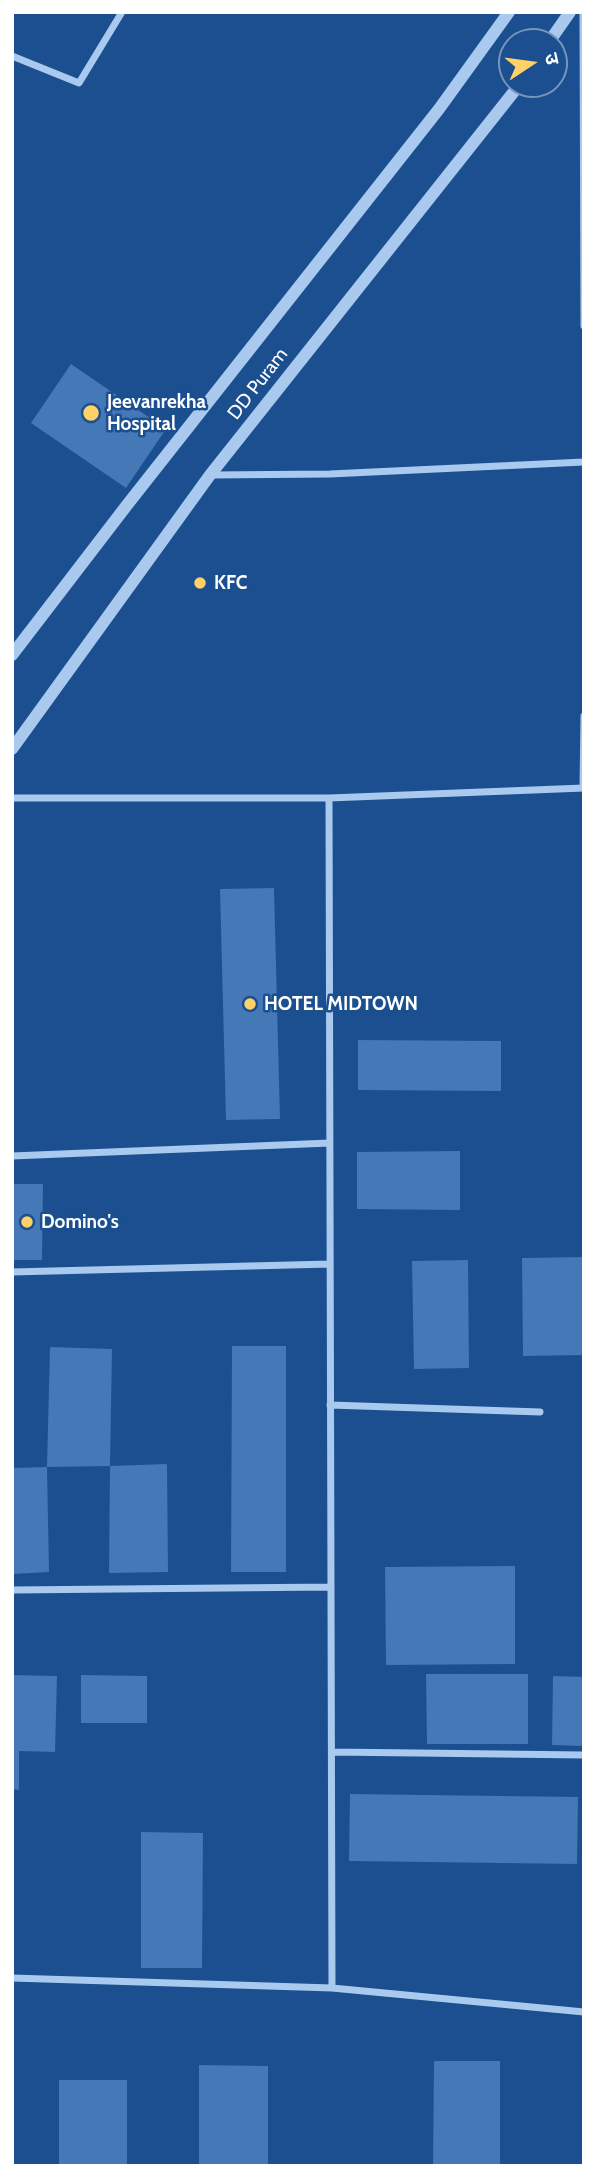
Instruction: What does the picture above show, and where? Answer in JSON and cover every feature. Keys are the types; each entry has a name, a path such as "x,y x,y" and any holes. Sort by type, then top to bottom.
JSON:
{"street":[{"path":"12,56 79,83 122,12"},
{"name":"DD Puram","path":"12,655 135,494 439,109 509,12"},
{"path":"559,28 570,12"},
{"path":"583,12 584,326"},
{"name":"DD Puram","path":"12,749 210,475 509,98"},
{"path":"210,475 330,474 584,462"},
{"path":"12,798 329,798 584,788 584,716"},
{"path":"329,798 332,1988"},
{"path":"12,1156 330,1143"},
{"path":"12,1272 330,1264"},
{"path":"330,1405 540,1412"},
{"path":"12,1590 331,1587"},
{"path":"332,1752 584,1755"},
{"path":"12,1978 332,1988 584,2011"}],"building":[{"path":"71,364 166,429 126,488 31,423"},
{"name":"HOTEL MIDTOWN","path":"274,888 280,1119 226,1120 220,889"},
{"path":"358,1040 501,1041 501,1091 358,1090"},
{"path":"460,1151 460,1210 357,1209 357,1152"},
{"name":"Domino's","path":"12,1184 43,1184 42,1260 12,1260"},
{"path":"584,1257 584,1355 523,1356 522,1258"},
{"path":"468,1260 469,1368 414,1369 412,1261"},
{"path":"232,1346 286,1346 286,1572 231,1572"},
{"path":"50,1347 112,1349 110,1466 47,1467"},
{"path":"167,1464 168,1572 109,1573 110,1466"},
{"path":"47,1467 49,1572 12,1574 12,1468"},
{"path":"515,1566 515,1664 386,1665 385,1567"},
{"path":"426,1674 528,1674 528,1744 427,1744"},
{"path":"12,1675 57,1676 55,1752 19,1751 19,1790 12,1789"},
{"path":"81,1675 147,1676 147,1723 81,1723"},
{"path":"553,1676 584,1677 584,1746 552,1745"},
{"path":"350,1794 578,1797 577,1864 349,1861"},
{"path":"141,1832 203,1833 202,1968 141,1968"},
{"path":"434,2061 500,2061 500,2166 433,2166"},
{"path":"199,2065 268,2066 268,2166 199,2166"},
{"path":"59,2080 127,2080 127,2166 59,2166"}],"place":[{"name":"Jeevanrekha Hospital","path":"91,413"},
{"name":"KFC","path":"200,583"},
{"name":"HOTEL MIDTOWN","path":"250,1004"},
{"name":"Domino's","path":"27,1222"}]}
